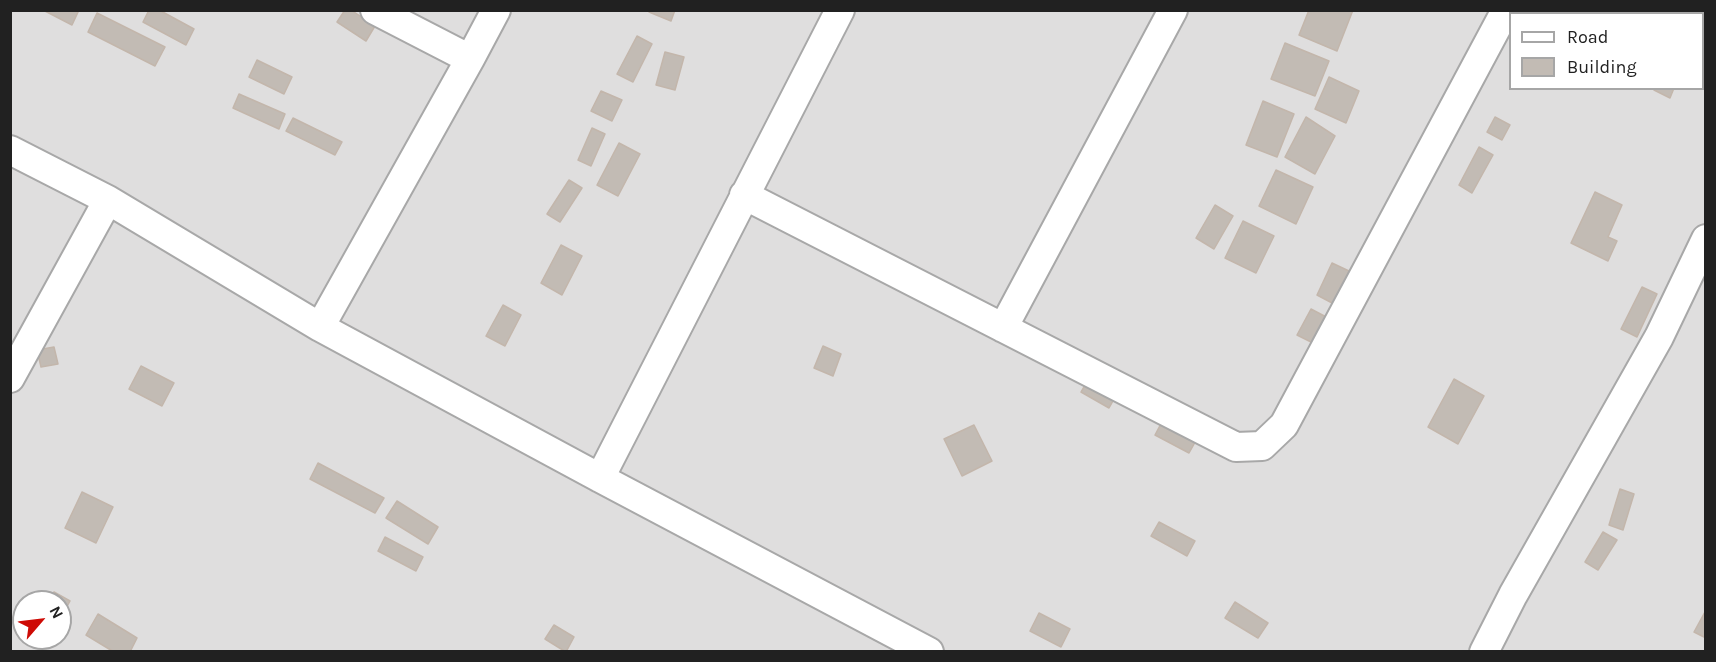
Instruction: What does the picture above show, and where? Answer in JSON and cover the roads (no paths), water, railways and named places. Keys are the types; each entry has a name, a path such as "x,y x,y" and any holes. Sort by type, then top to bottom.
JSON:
{"street":[{"path":"375,10 470,59"},
{"path":"320,327 496,10"},
{"path":"600,478 840,10"},
{"path":"1003,328 1173,10"},
{"path":"744,195 1236,447 1262,446 1284,425 1506,10"},
{"path":"10,150 108,200 320,327 929,651"},
{"path":"10,378 108,200"},
{"path":"1484,651 1513,595 1659,337 1706,239"}]}
